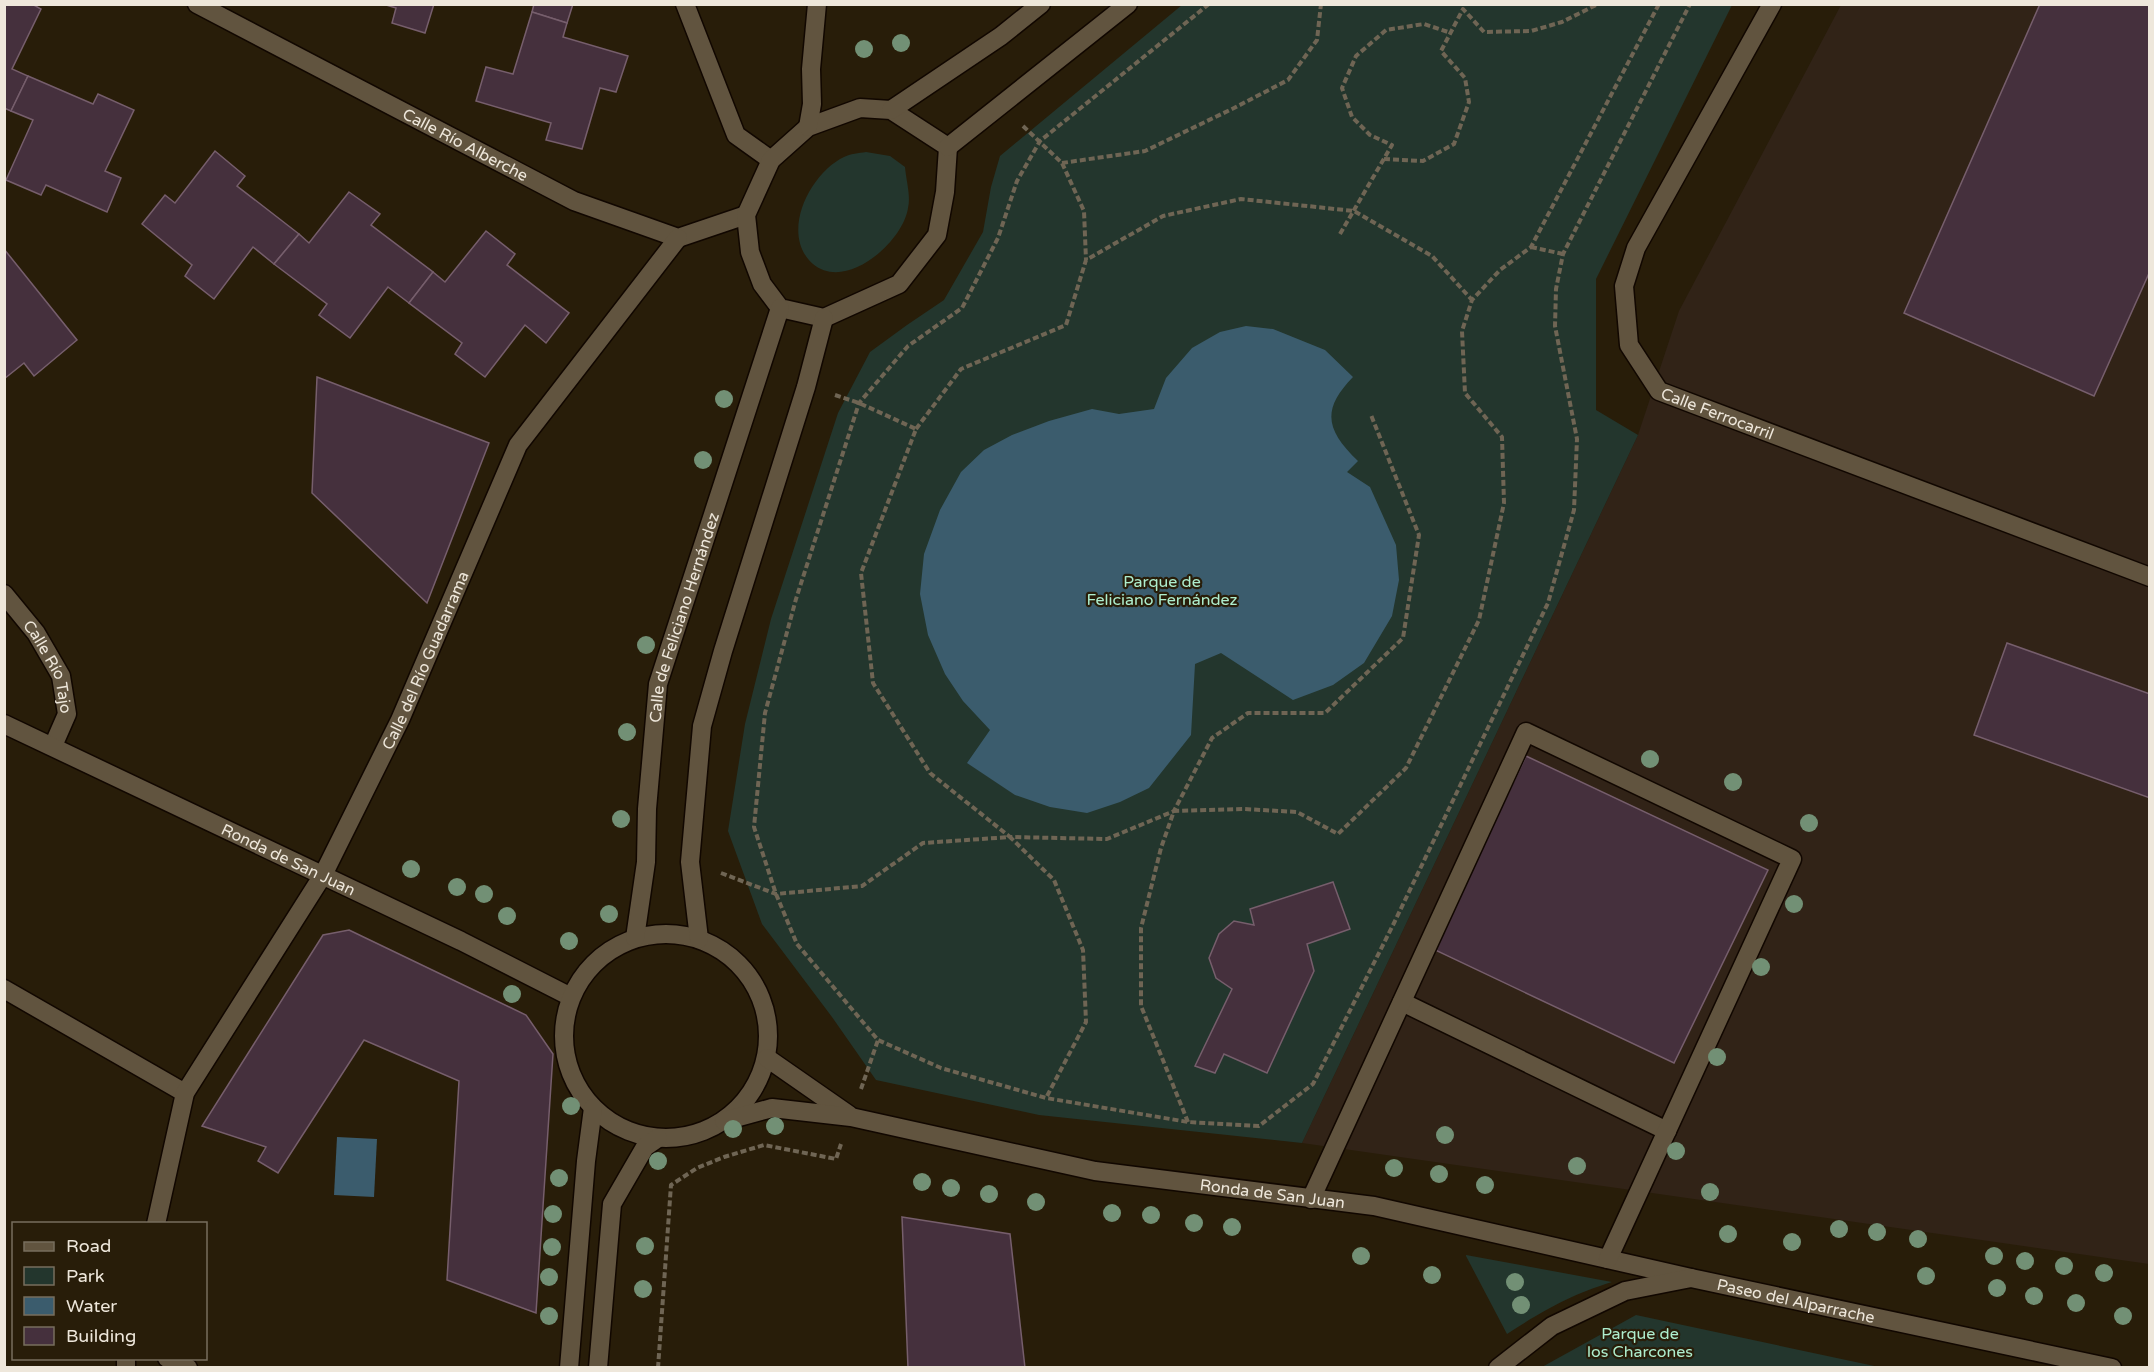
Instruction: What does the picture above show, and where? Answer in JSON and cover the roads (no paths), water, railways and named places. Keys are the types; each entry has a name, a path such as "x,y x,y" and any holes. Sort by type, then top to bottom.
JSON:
{"street":[{"name":"Calle Río Alberche","path":"197,4 574,201 678,238"},
{"path":"686,4 736,135 771,160"},
{"path":"807,127 812,105 811,69 817,4"},
{"path":"891,110 1001,36 1041,4"},
{"path":"948,147 891,110 860,108 807,127 771,160 746,215 750,252 754,263 762,284 780,308 824,318 899,284 937,235 945,192 948,147 1128,4"},
{"name":"Calle Ferrocarril","path":"1772,4 1636,248 1624,286 1629,345 1653,382 1659,391 2150,578"},
{"path":"678,238 746,215"},
{"name":"Calle del Río Guadarrama","path":"156,1222 185,1093 323,875 400,720 518,445 678,238"},
{"name":"Calle de Feliciano Hernández","path":"635,938 646,862 647,809 658,684 780,308"},
{"path":"699,939 690,862 702,726 723,651 806,387 824,318"},
{"name":"Calle Río Tajo","path":"4,594 36,633 61,676 67,714 53,746"},
{"name":"Ronda de San Juan","path":"4,724 461,940 571,997"},
{"path":"1311,1198 1526,732 1792,859 1608,1259"},
{"path":"667,933 699,939 726,952 748,973 762,999 769,1028 767,1058 758,1083 743,1104 724,1121 692,1135 658,1138 626,1130 593,1108 578,1088 566,1059 563,1028 571,997 586,971 609,951 635,938 667,933"},
{"path":"4,989 185,1093"},
{"path":"1402,1002 1667,1131"},
{"name":"Ronda de San Juan","path":"767,1058 851,1117"},
{"path":"569,1368 586,1161 593,1108"},
{"name":"Ronda de San Juan","path":"724,1121 772,1108 851,1117 1095,1171 1374,1206 1691,1278"},
{"path":"598,1368 612,1204 645,1147 658,1138"},
{"name":"Paseo del Alparrache","path":"1498,1368 1552,1326 1625,1291 1691,1278 2112,1368"},
{"path":"169,1360 188,1368"}],"water":[{"path":"1246,326 1273,329 1325,350 1353,377 1336,400 1332,410 1332,420 1339,439 1358,461 1347,472 1370,487 1396,545 1399,580 1392,616 1364,663 1333,685 1293,700 1221,653 1195,664 1191,735 1149,788 1120,802 1087,813 1050,807 1015,795 967,763 990,730 963,701 945,674 928,635 920,594 924,554 940,510 961,472 984,450 1012,435 1049,421 1092,409 1119,414 1154,409 1166,378 1192,348 1220,332"},
{"path":"337,1137 377,1139 374,1197 334,1195"}],"park label":[{"name":"Parque de Feliciano Fernández","path":"1162,590"},
{"name":"Parque de los Charcones","path":"1640,1342"}]}
